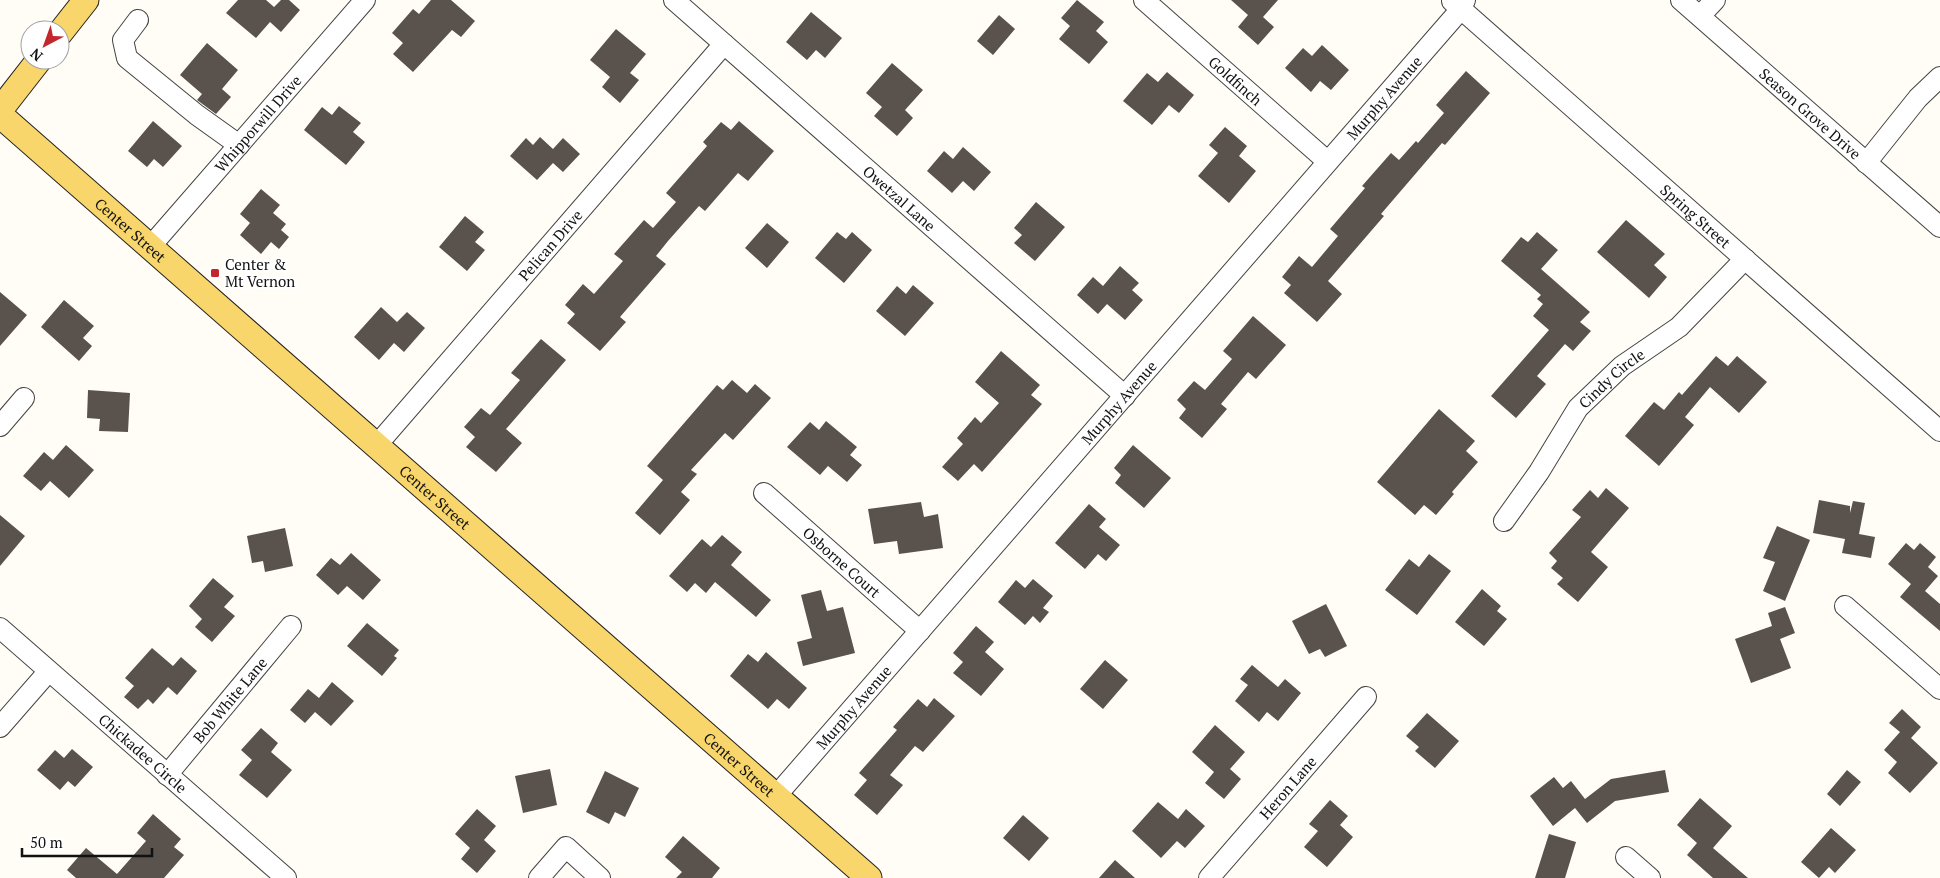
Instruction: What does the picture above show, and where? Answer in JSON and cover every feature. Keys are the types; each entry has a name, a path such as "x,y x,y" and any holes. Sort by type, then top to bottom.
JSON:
{"main road":[{"path":"70,20 86,0"},
{"path":"0,110 31,70"},
{"name":"Center Street","path":"0,115 870,878"}],"street":[{"name":"Whipporwill Drive","path":"150,247 365,0"},
{"name":"Owetzal Lane","path":"674,0 1125,396"},
{"name":"Goldfinch","path":"1144,0 1328,162"},
{"name":"Season Grove Drive","path":"1681,0 1940,227"},
{"path":"1700,16 1715,0"},
{"name":"Murphy Avenue","path":"776,796 1328,162 1464,2"},
{"name":"Spring Street","path":"1464,2 1745,259 1940,431"},
{"path":"138,20 123,40 127,58 198,115 240,145"},
{"name":"Pelican Drive","path":"376,446 724,44"},
{"path":"1866,163 1918,98 1940,77"},
{"name":"Cindy Circle","path":"1504,521 1539,472 1578,408 1622,366 1679,327 1702,306 1745,259"},
{"path":"0,426 24,398"},
{"name":"Osborne Court","path":"764,493 920,631"},
{"path":"1845,606 1940,689"},
{"name":"Bob White Lane","path":"167,775 291,626"},
{"name":"Chickadee Circle","path":"0,628 48,672 286,878"},
{"path":"0,727 48,672"},
{"name":"Heron Lane","path":"1209,878 1366,697"},
{"path":"539,878 566,848 600,878"},
{"path":"1626,857 1650,878"}],"building":[{"path":"238,0 266,0 274,7 281,0 289,0 300,10 281,32 270,22 256,38 226,13"},
{"path":"431,0 451,0 475,21 461,37 452,30 413,72 393,54 403,43 392,33 413,9 419,14"},
{"path":"1077,0 1104,22 1096,31 1108,42 1089,64 1059,39 1070,26 1061,18"},
{"path":"1231,0 1278,0 1263,17 1274,27 1258,45 1238,27 1248,15"},
{"path":"811,12 842,38 825,58 816,50 807,60 786,42"},
{"path":"999,15 1015,29 993,55 977,41"},
{"path":"616,29 646,54 630,73 639,80 620,103 602,87 610,77 590,60"},
{"path":"207,43 238,70 222,89 231,97 216,114 197,100 202,94 180,75"},
{"path":"1322,45 1349,70 1331,90 1320,81 1311,92 1285,68 1303,48 1312,56"},
{"path":"892,63 923,90 905,110 913,118 897,136 874,116 882,107 866,93"},
{"path":"1466,71 1490,93 1445,145 1442,143 1381,214 1384,216 1328,281 1342,294 1317,322 1284,293 1291,285 1282,277 1299,256 1312,267 1338,236 1330,229 1365,188 1362,186 1391,153 1399,160 1416,141 1418,143 1444,113 1436,105"},
{"path":"1167,72 1194,95 1179,113 1169,105 1152,125 1123,101 1147,73 1158,82"},
{"path":"339,106 361,123 353,132 365,142 346,165 304,130 322,107 332,115"},
{"path":"153,121 182,146 163,167 154,159 147,167 128,151"},
{"path":"739,121 774,151 748,181 738,173 705,211 699,206 668,241 656,256 666,264 620,317 626,322 600,351 567,323 575,314 565,305 583,284 594,294 623,261 614,254 644,220 653,228 676,202 666,193 707,146 703,142 721,122 731,130"},
{"path":"1225,127 1247,146 1239,156 1256,171 1229,203 1198,176 1218,153 1209,145"},
{"path":"540,137 553,149 563,138 580,154 563,172 553,163 537,180 510,156 526,138 533,145"},
{"path":"963,147 991,172 974,191 963,181 952,193 927,171 944,151 953,159"},
{"path":"261,189 280,205 273,213 286,224 281,230 289,237 279,249 271,242 261,254 240,235 250,223 240,214"},
{"path":"1036,202 1065,227 1035,261 1014,243 1022,235 1014,228"},
{"path":"465,216 484,232 475,242 485,250 467,271 439,247"},
{"path":"1626,220 1665,254 1654,265 1667,277 1649,298 1597,252"},
{"path":"767,223 789,242 767,268 745,248"},
{"path":"837,232 846,239 852,232 872,250 844,283 815,258"},
{"path":"1537,232 1558,250 1541,269 1590,312 1580,322 1591,331 1573,351 1565,344 1537,376 1546,384 1516,418 1491,396 1549,330 1533,316 1543,304 1537,299 1541,295 1501,261 1521,237 1528,242"},
{"path":"1120,266 1139,283 1132,290 1143,300 1125,320 1107,304 1098,314 1077,295 1093,277 1103,286"},
{"path":"913,285 934,303 905,336 876,311 897,286 906,294"},
{"path":"0,292 27,315 0,346"},
{"path":"64,300 94,326 83,338 92,346 79,361 41,327"},
{"path":"381,307 397,322 407,312 425,328 404,352 394,343 379,360 354,337"},
{"path":"1253,316 1286,345 1256,379 1248,372 1221,404 1227,409 1202,438 1179,418 1186,409 1177,400 1194,381 1205,390 1232,359 1223,351"},
{"path":"541,339 566,360 506,429 522,443 496,472 466,447 475,437 464,427 481,408 490,415 520,380 511,373"},
{"path":"1001,351 1040,385 1031,395 1042,404 982,472 974,464 958,481 942,467 963,444 957,438 975,417 981,423 999,403 975,382"},
{"path":"1716,356 1728,366 1737,356 1767,382 1739,413 1710,387 1685,417 1694,425 1659,466 1625,436 1654,402 1664,410 1679,392 1682,395"},
{"path":"732,380 747,393 755,384 771,398 733,440 725,433 691,470 697,474 681,492 690,500 660,535 635,513 663,480 647,466 717,385 723,390"},
{"path":"88,390 130,393 128,432 99,431 100,419 87,418"},
{"path":"1439,409 1475,441 1466,451 1478,462 1452,492 1454,494 1436,515 1424,505 1415,515 1377,482"},
{"path":"826,421 857,447 850,455 862,465 847,482 828,466 820,475 787,447 810,422 819,430"},
{"path":"66,445 94,470 69,498 50,481 41,491 23,476 44,452 53,460"},
{"path":"1133,445 1171,478 1144,508 1115,483 1121,475 1114,468"},
{"path":"1606,488 1629,508 1591,552 1608,567 1578,602 1557,584 1563,578 1551,568 1557,561 1549,553 1581,517 1572,510 1590,490 1598,498"},
{"path":"1819,500 1850,506 1850,513 1853,501 1865,503 1859,534 1875,537 1871,558 1842,553 1845,539 1813,533"},
{"path":"921,502 924,517 938,514 943,548 899,554 897,541 874,544 868,509"},
{"path":"1089,504 1106,519 1099,527 1120,545 1106,561 1098,554 1085,569 1055,543"},
{"path":"0,515 25,536 0,566"},
{"path":"1777,526 1810,540 1785,601 1763,591 1775,562 1763,558"},
{"path":"285,528 293,566 265,572 263,561 252,563 247,536"},
{"path":"722,535 742,552 731,565 771,600 756,617 715,582 706,593 695,583 687,592 669,576 702,539 711,547"},
{"path":"1906,543 1914,550 1920,543 1936,557 1928,567 1938,576 1925,591 1940,604 1940,631 1900,597 1911,584 1888,564"},
{"path":"351,553 381,580 363,600 347,586 338,595 316,575 331,558 340,565"},
{"path":"1429,554 1451,571 1417,615 1385,590 1409,559 1419,567"},
{"path":"213,578 234,596 224,607 235,616 212,642 195,627 202,619 189,606"},
{"path":"1033,579 1053,596 1043,608 1049,612 1040,623 1033,616 1025,625 998,602 1016,580 1025,588"},
{"path":"1482,589 1501,606 1497,611 1507,619 1484,646 1455,622"},
{"path":"821,590 827,611 843,607 855,653 803,666 797,642 812,638 801,595"},
{"path":"1326,604 1347,646 1325,657 1320,649 1309,654 1292,621"},
{"path":"1785,607 1795,633 1780,639 1791,668 1751,683 1735,639 1772,626 1768,613"},
{"path":"367,623 399,650 394,656 397,658 382,676 347,646"},
{"path":"976,626 994,642 985,652 1004,669 981,696 953,673 963,662 953,653"},
{"path":"152,648 173,666 181,657 197,671 177,695 168,687 153,704 148,699 138,709 124,697 134,686 125,678"},
{"path":"766,652 807,688 789,709 777,699 768,709 730,676 748,654 758,662"},
{"path":"1105,660 1128,680 1103,709 1080,689"},
{"path":"1252,665 1278,687 1285,679 1301,693 1278,721 1267,712 1259,722 1235,701 1248,685 1240,679"},
{"path":"332,682 354,701 331,726 315,712 305,723 290,710 308,689 319,698"},
{"path":"934,698 955,716 923,752 915,746 890,775 903,785 877,815 854,795 867,780 859,773 897,730 893,727 918,699 927,707"},
{"path":"1902,709 1921,727 1911,738 1938,763 1910,793 1888,773 1897,762 1884,750 1900,732 1889,723"},
{"path":"1427,713 1459,741 1435,768 1415,751 1419,747 1406,736"},
{"path":"1215,725 1245,752 1230,769 1241,779 1224,799 1205,783 1214,772 1192,752"},
{"path":"261,728 278,743 271,752 292,770 267,798 239,775 252,760 241,750"},
{"path":"72,749 93,767 75,787 68,781 60,790 37,770 55,750 64,758"},
{"path":"550,769 557,805 523,813 515,776"},
{"path":"1665,770 1669,792 1615,801 1587,823 1575,808 1553,826 1530,796 1554,777 1563,788 1571,781 1585,799 1611,779"},
{"path":"1847,770 1861,782 1840,806 1827,794"},
{"path":"605,771 639,788 625,817 615,812 609,824 586,812"},
{"path":"1700,798 1732,826 1713,848 1748,878 1713,878 1687,855 1697,843 1677,825"},
{"path":"1330,800 1348,816 1340,825 1353,837 1327,867 1304,847 1318,831 1309,824"},
{"path":"1158,802 1178,819 1186,809 1205,826 1185,848 1177,841 1161,858 1132,831"},
{"path":"477,809 496,826 484,840 496,851 477,873 461,859 470,848 455,834"},
{"path":"153,814 181,839 174,847 184,855 164,878 76,878 67,870 86,848 117,874 146,841 137,833"},
{"path":"1023,815 1049,838 1029,861 1003,838"},
{"path":"1831,828 1856,850 1835,873 1829,867 1819,878 1801,862"},
{"path":"1549,834 1576,842 1565,878 1535,878"},
{"path":"683,836 720,868 712,878 676,878 682,872 665,857"},
{"path":"1115,860 1135,878 1099,878"}],"place":[{"name":"Center & Mt Vernon","path":"215,273"}]}
